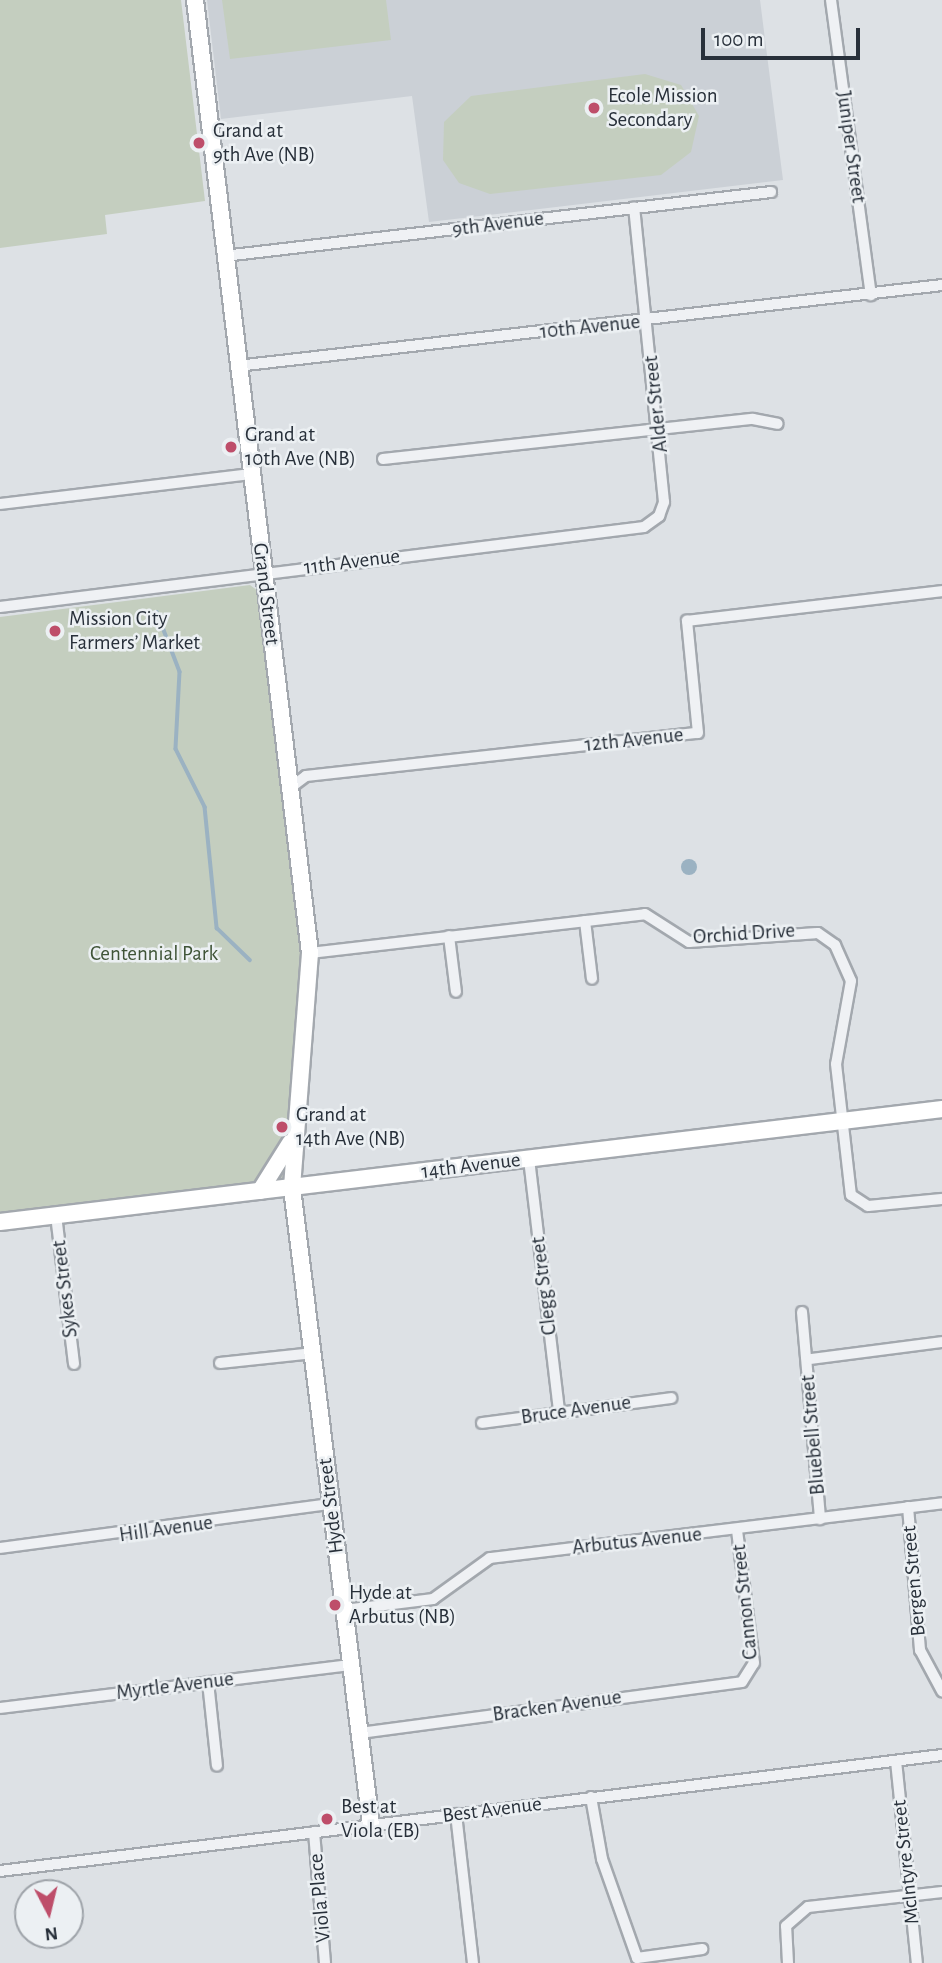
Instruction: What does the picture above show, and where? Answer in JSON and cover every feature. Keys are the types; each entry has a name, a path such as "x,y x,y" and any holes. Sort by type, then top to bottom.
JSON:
{"street":[{"name":"Grand Street","path":"195,0 250,474 310,953 291,1142 292,1188"},
{"name":"Juniper Street","path":"831,0 871,295"},
{"name":"9th Avenue","path":"224,256 771,192"},
{"name":"Alder Street","path":"634,208 660,428 664,502 659,516"},
{"name":"10th Avenue","path":"237,366 942,285"},
{"path":"383,459 753,419 778,424"},
{"path":"0,504 250,474"},
{"name":"11th Avenue","path":"0,607 264,572 644,527 659,516"},
{"name":"12th Avenue","path":"290,788 306,776 698,733 687,621 942,590"},
{"name":"Orchid Drive","path":"310,953 652,915 695,942 805,930 830,940 851,981 837,1055 843,1121 856,1200 875,1206 942,1199"},
{"path":"585,921 592,979"},
{"path":"449,936 456,992"},
{"name":"14th Avenue","path":"0,1222 942,1109"},
{"path":"260,1191 291,1142"},
{"name":"Clegg Street","path":"529,1159 559,1412"},
{"name":"Hyde Street","path":"292,1188 371,1825"},
{"name":"Sykes Street","path":"56,1215 74,1364"},
{"name":"Bluebell Street","path":"803,1312 811,1359 803,1373 820,1519"},
{"path":"811,1359 942,1342"},
{"path":"220,1363 313,1353"},
{"name":"Bruce Avenue","path":"482,1423 671,1398"},
{"name":"Arbutus Avenue","path":"344,1610 433,1599 490,1558 942,1503"},
{"name":"Hill Avenue","path":"0,1548 331,1504"},
{"name":"Bergen Street","path":"908,1507 920,1650 942,1691"},
{"name":"Cannon Street","path":"737,1530 752,1675"},
{"name":"Myrtle Avenue","path":"0,1708 351,1665"},
{"name":"Bracken Avenue","path":"360,1733 742,1682 752,1675"},
{"path":"208,1682 217,1766"},
{"name":"Best Avenue","path":"0,1871 942,1755"},
{"name":"McIntyre Street","path":"896,1760 917,1963"},
{"path":"591,1797 602,1860 637,1958 702,1949"},
{"path":"456,1814 473,1963"},
{"name":"Viola Place","path":"314,1832 325,1963"},
{"path":"788,1963 786,1926 808,1907 942,1892"}],"shaded area":[{"name":"Ecole Mission Secondary","path":"207,0 760,0 783,180 429,222 412,96 221,119"}],"green space":[{"path":"0,0 181,0 205,201 105,215 107,234 0,248"},
{"path":"222,0 386,0 391,40 230,59"},
{"path":"645,74 681,85 699,116 691,152 661,175 490,194 459,183 443,160 444,122 471,96"},
{"name":"Centennial Park","path":"250,585 258,591 288,776 310,953 292,1188 0,1223 0,617"}],"water":[{"path":"686,859 692,859 697,867 695,873 686,875 681,870 681,864"}],"waterway":[{"path":"157,612 180,672 176,749 205,807 217,928 250,960"}],"place":[{"name":"Ecole Mission Secondary","path":"594,108"},
{"name":"Grand at 9th Ave (NB)","path":"199,143"},
{"name":"Grand at 10th Ave (NB)","path":"231,447"},
{"name":"Mission City Farmers’ Market","path":"55,631"},
{"name":"Grand at 14th Ave (NB)","path":"282,1127"},
{"name":"Hyde at Arbutus (NB)","path":"335,1605"},
{"name":"Best at Viola (EB)","path":"327,1819"}]}
